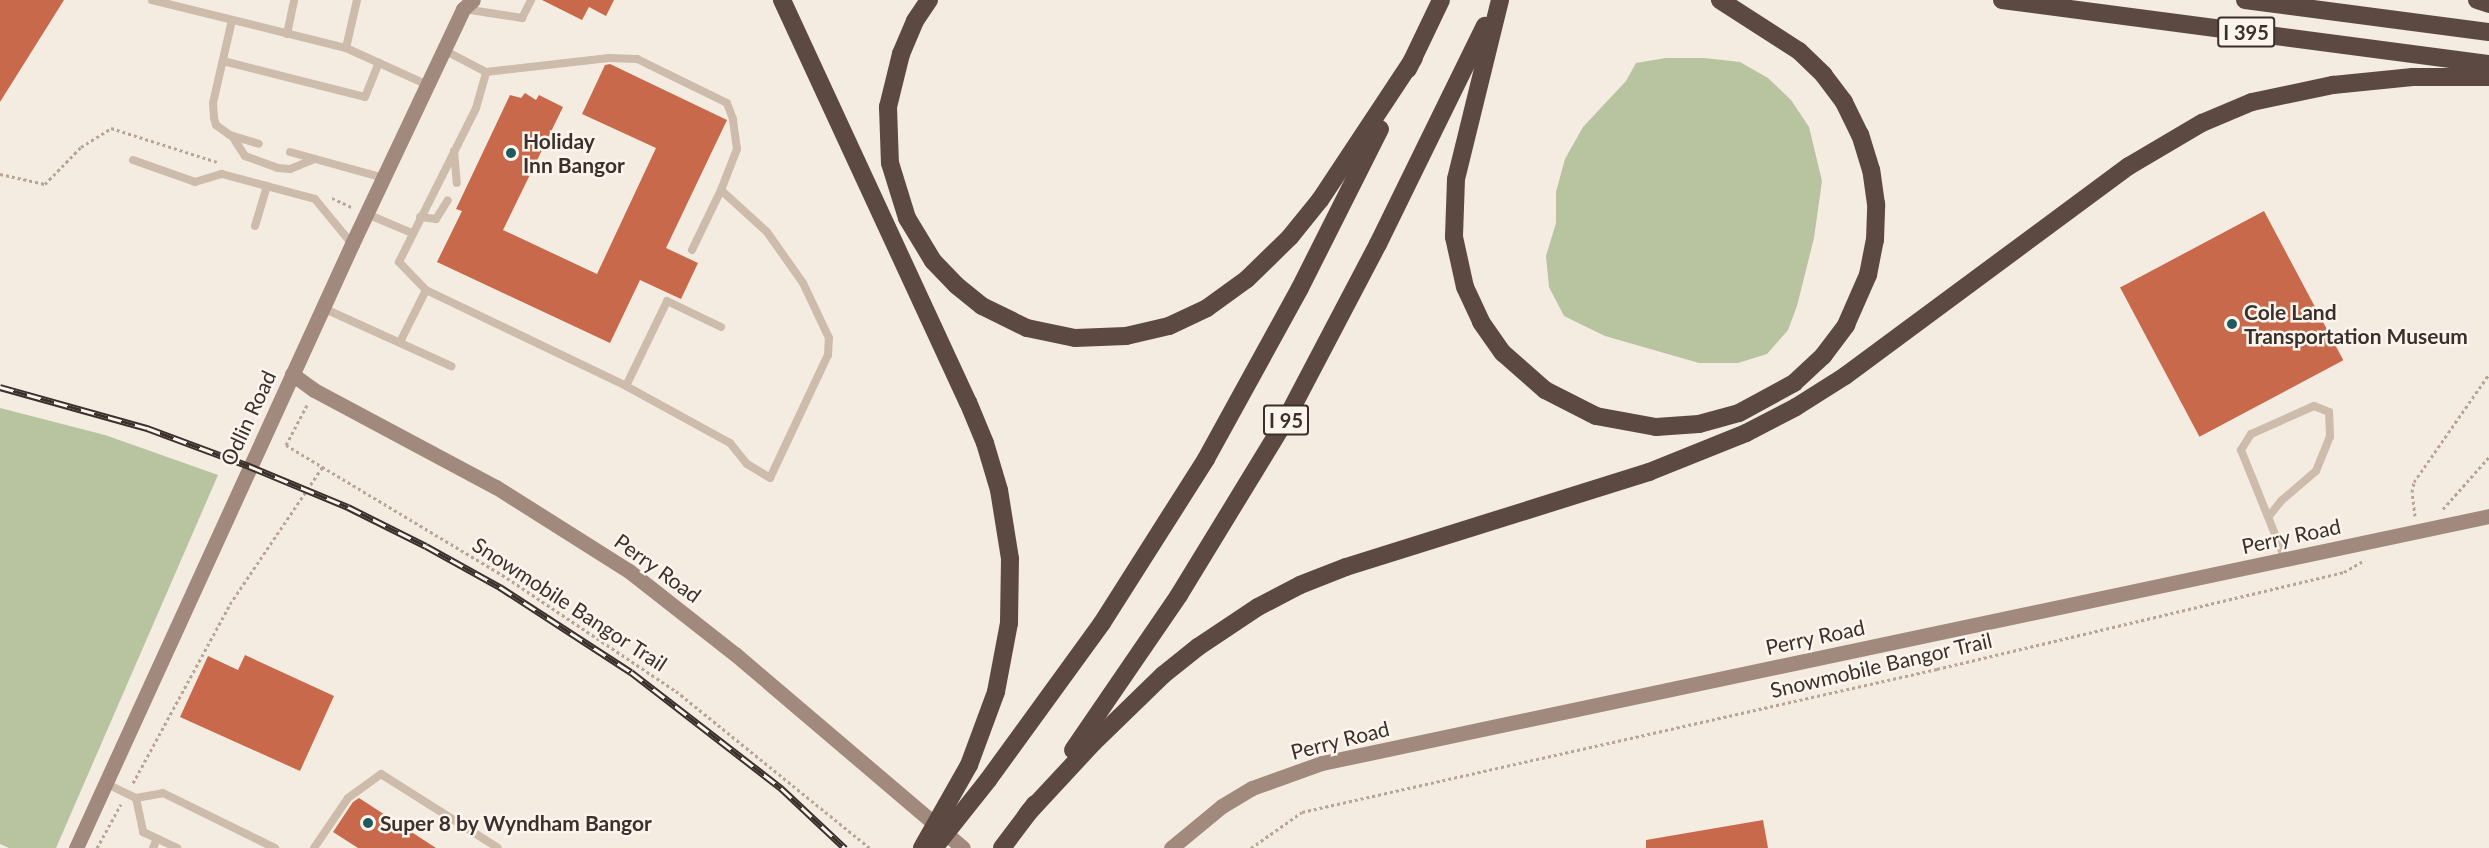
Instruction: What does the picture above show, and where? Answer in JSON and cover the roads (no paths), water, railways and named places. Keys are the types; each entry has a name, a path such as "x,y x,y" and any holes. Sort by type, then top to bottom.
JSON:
{"highway":[{"path":"782,0 968,402 985,443 999,490 1010,559 1008,632 996,692 969,765 922,848"},
{"path":"929,0 915,21 901,54 888,106 890,163 907,218 933,261 956,285 982,306 1027,328 1075,338 1126,336 1169,326 1201,311 1247,279 1290,237 1320,200 1414,58"},
{"name":"I 95","path":"934,848 988,780 1102,623 1206,459 1300,288 1441,0"},
{"path":"1499,0 1456,179 1454,237 1465,287 1481,322 1503,353 1545,390 1596,416 1656,427 1699,424 1739,413 1775,396 1794,383 1823,356 1845,325 1868,275 1875,240 1876,204 1872,171 1860,135 1844,102 1824,75 1799,51 1720,0"},
{"name":"I 95","path":"1002,848 1166,614 1273,442 1378,244 1499,0"},
{"name":"I 395","path":"2002,0 2489,64"},
{"name":"I 395","path":"2245,0 2489,32"},
{"path":"2477,0 2489,4"},
{"path":"1028,813 1093,743 1163,675 1198,646 1258,607 1300,585 1346,567 1649,472 1746,433 1845,376 2129,166 2202,123 2252,102 2315,88 2395,78 2489,76"}],"street":[{"name":"Odlin Road","path":"76,848 352,244 467,3"},
{"name":"Perry Road","path":"292,374 314,390 496,487 629,571 735,654 963,848"},
{"name":"Perry Road","path":"1171,848 1208,817 1244,793 1269,780 1322,763 2489,516"}],"lane":[{"path":"152,0 346,48 428,85"},
{"path":"287,34 294,0"},
{"path":"346,48 357,0"},
{"path":"467,3 522,18 531,0"},
{"path":"232,20 213,111 216,124 232,136 245,156 278,168 290,169 315,159"},
{"path":"444,51 486,72 609,58 637,59 727,103 733,119 737,148 721,190 692,250"},
{"path":"223,61 366,97 379,63"},
{"path":"486,72 476,108 399,262 426,290 626,386 730,443 747,464 770,478 828,355 829,338 803,283 767,232 721,190"},
{"path":"232,136 259,144"},
{"path":"454,151 457,183"},
{"path":"290,152 384,178"},
{"path":"133,160 195,182 222,174 315,200 352,244"},
{"path":"255,226 267,186"},
{"path":"420,217 436,219 448,200"},
{"path":"367,214 412,233"},
{"path":"400,342 426,290"},
{"path":"626,386 668,301 721,327"},
{"path":"323,308 451,366"},
{"path":"2269,516 2281,501 2316,471 2330,437 2329,412 2314,406 2250,434 2241,450 2285,559"},
{"path":"314,848 348,798 381,774 498,848"},
{"path":"105,783 136,798 163,793 275,848"},
{"path":"136,798 143,832 177,848"},
{"path":"153,848 157,839"}],"railway":[{"path":"0,387 147,428 249,466 348,507 426,546 500,587 631,672 781,788 845,848"}],"place":[{"name":"Holiday Inn Bangor","path":"511,153"},
{"name":"Cole Land Transportation Museum","path":"2232,324"},
{"name":"Super 8 by Wyndham Bangor","path":"368,823"}]}
